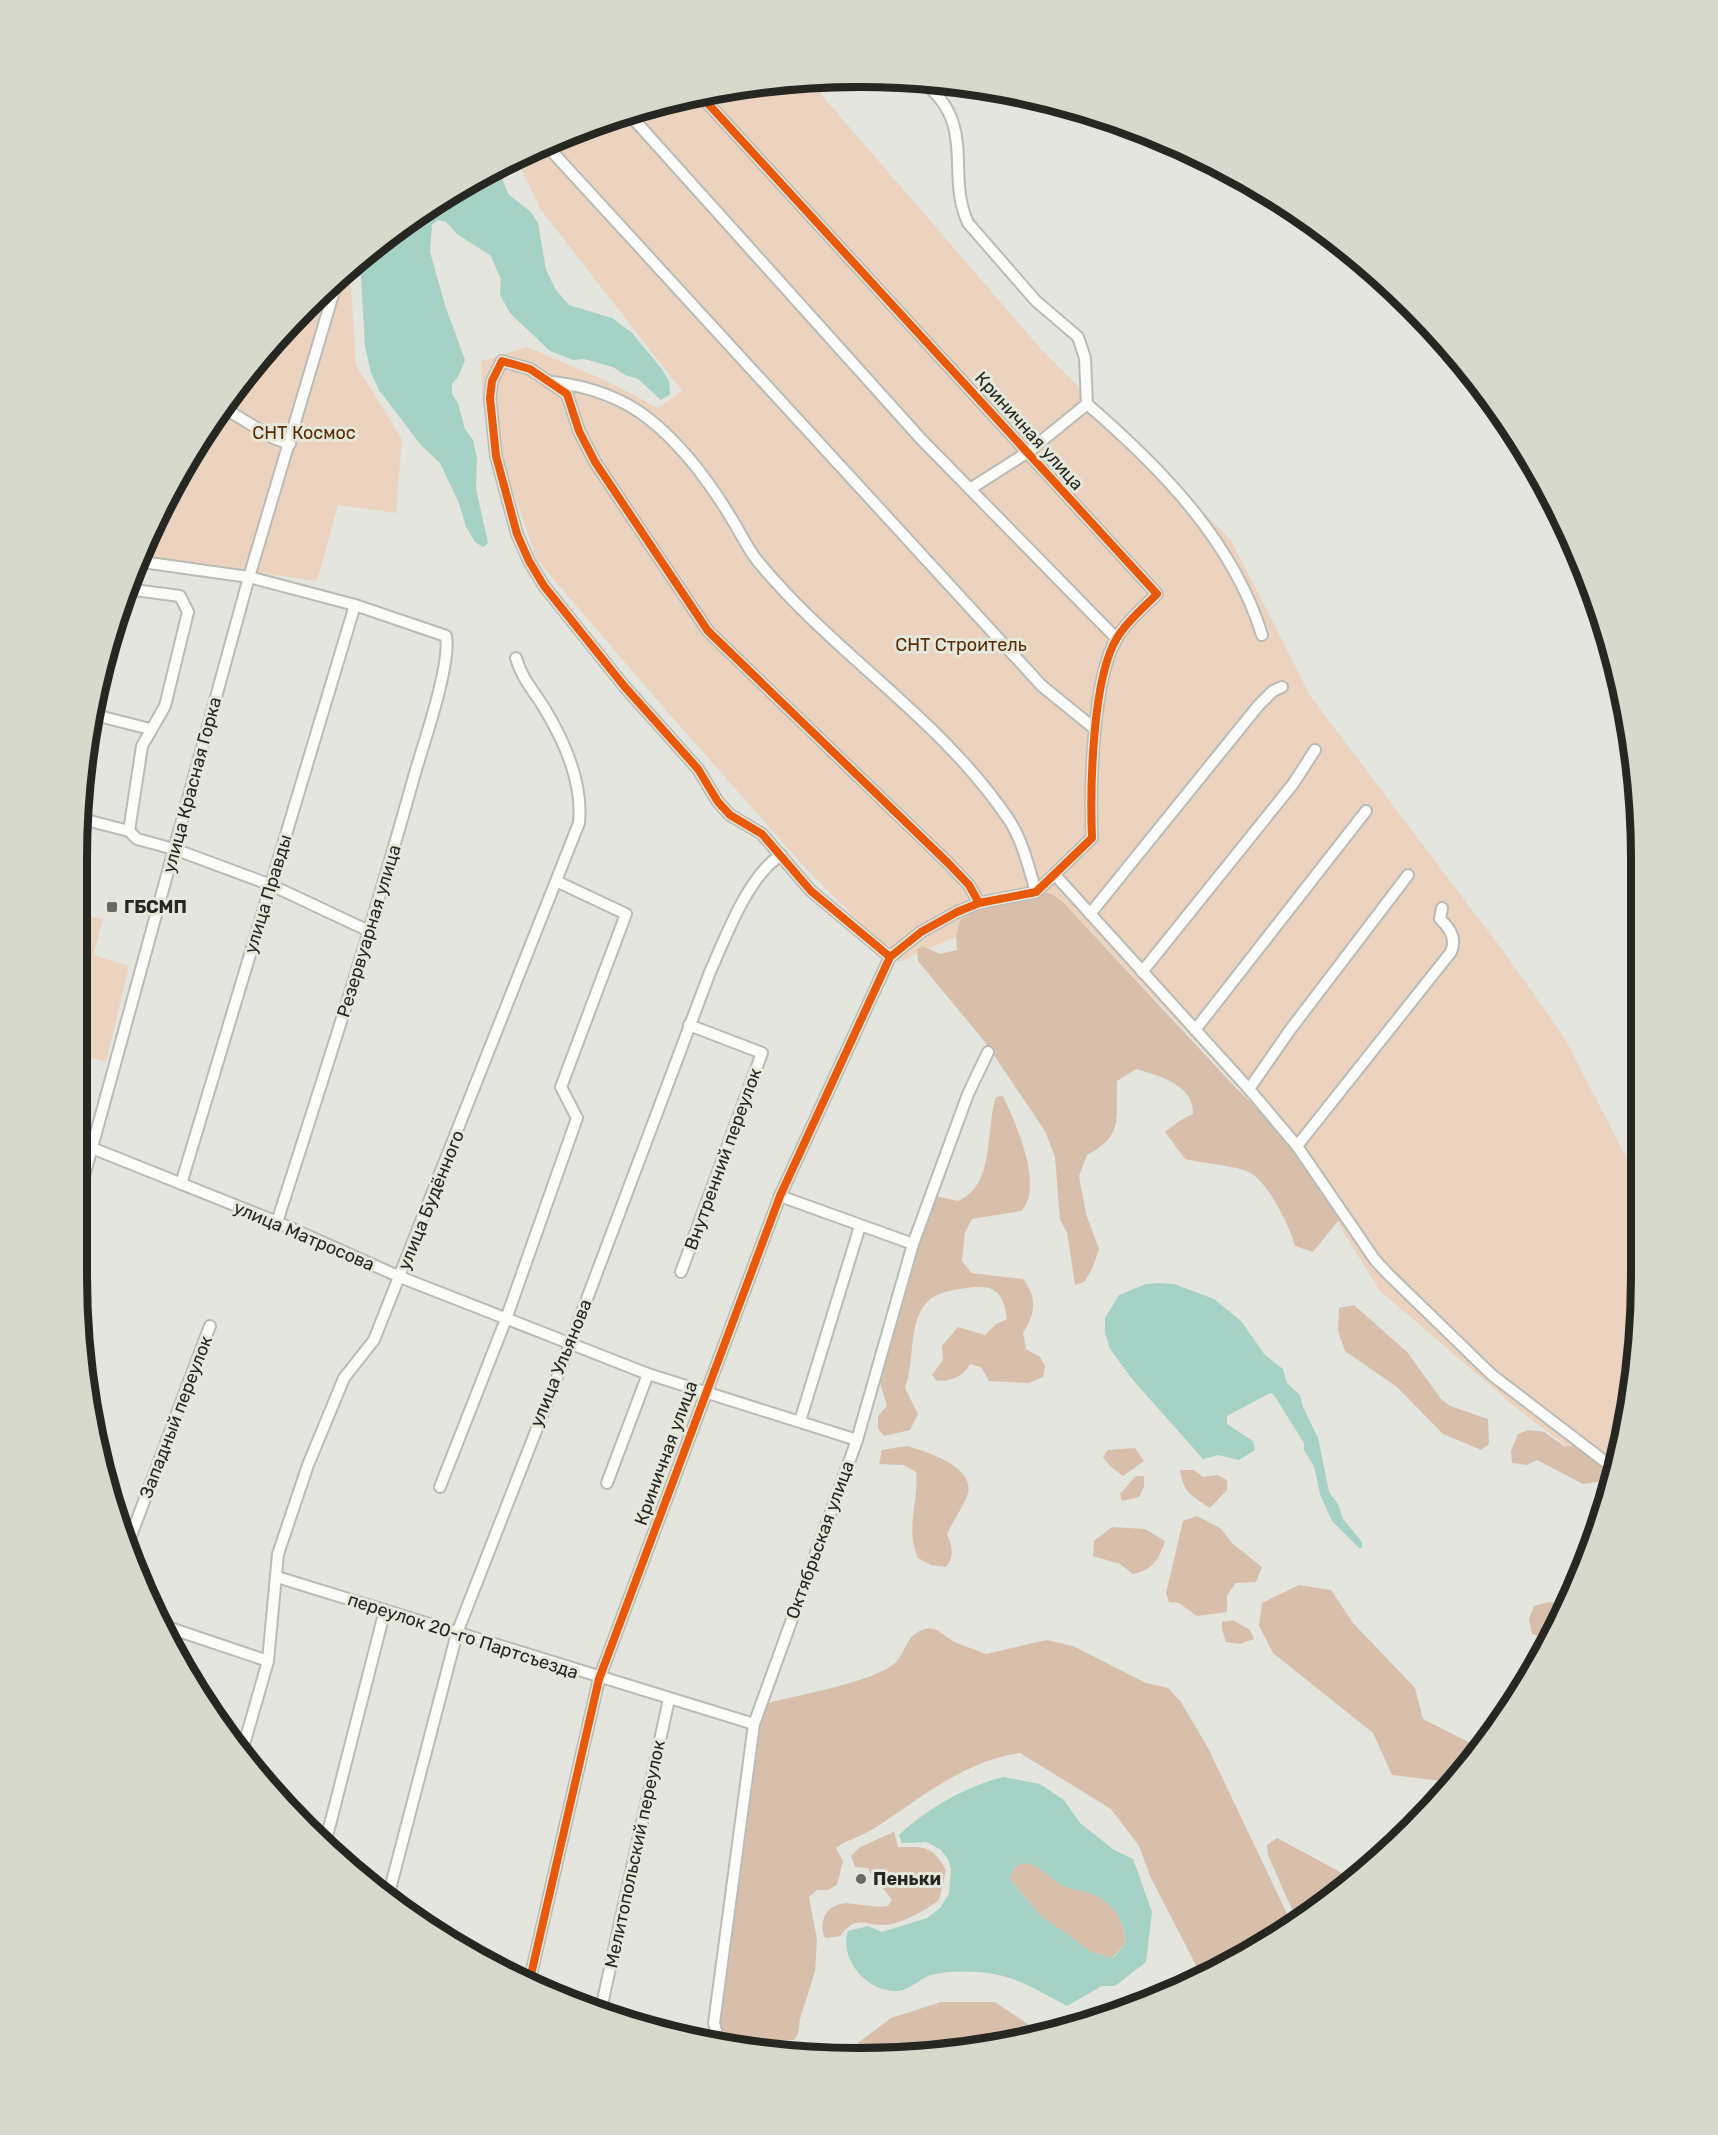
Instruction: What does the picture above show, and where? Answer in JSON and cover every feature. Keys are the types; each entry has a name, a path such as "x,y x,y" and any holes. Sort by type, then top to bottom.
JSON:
{"street":[{"path":"935,92 952,121 960,153 963,213 968,223 1036,301 1078,337 1085,358 1088,404 1145,458 1209,531 1233,566 1262,635"},
{"name":"Криничная улица","path":"707,102 1157,594 1116,638 1101,682 1095,729 1092,838 1056,876"},
{"path":"635,121 913,430 1116,638"},
{"path":"552,151 1042,686 1095,729"},
{"name":"улица Красная Горка","path":"87,1166 249,577 332,296"},
{"path":"979,903 969,885 902,817 708,631 595,462 579,431 567,394 530,369 502,361 496,370 491,390 490,411 496,456 517,534 529,561 584,636 698,770 718,802 730,815 762,834 832,911 890,957 900,947 942,919 979,903 1036,892 1056,876 1249,1089 1297,1146 1376,1260 1492,1375 1608,1464"},
{"path":"552,382 588,387 622,402 649,419 682,451 711,486 754,557 794,600 940,738 977,780 1010,822 1036,892"},
{"path":"970,489 1028,452 1088,404"},
{"path":"230,412 273,438 290,444"},
{"path":"147,563 249,577 355,604"},
{"path":"129,831 142,746 165,706 184,639 188,612 180,596 136,590"},
{"name":"Резервуарная улица","path":"277,1222 371,932 445,661 446,636 355,604"},
{"name":"улица Правды","path":"180,1184 355,604"},
{"name":"улица Будённого","path":"245,1743 268,1661 278,1554 317,1443 344,1378 374,1341 558,882 579,823 581,803 563,743 520,673 516,658"},
{"path":"1090,915 1258,706 1274,691 1282,687"},
{"path":"101,716 150,729"},
{"path":"1142,972 1293,784 1315,750"},
{"path":"1195,1030 1366,811"},
{"path":"89,821 129,831 137,840 174,849 271,885 371,932"},
{"name":"улица Ульянова","path":"389,1888 457,1633 570,1344 689,1024 732,924 764,868 781,855"},
{"path":"1249,1089 1290,1030 1408,875"},
{"path":"440,1487 506,1319 577,1118 561,1087 626,914 558,882"},
{"path":"1297,1146 1451,952 1454,946 1453,936 1440,919 1442,908"},
{"name":"Криничная улица","path":"531,1974 599,1679 705,1391 780,1196 890,957"},
{"name":"Внутренний переулок","path":"681,1272 762,1053 689,1024"},
{"name":"Октябрьская улица","path":"717,2034 714,2024 715,2012 754,1724 857,1440 913,1244 968,1094 988,1052"},
{"name":"улица Матросова","path":"92,1148 277,1222 400,1277 648,1374 857,1440"},
{"path":"780,1196 860,1227 913,1244"},
{"path":"800,1422 860,1227"},
{"name":"Западный переулок","path":"132,1534 210,1326"},
{"path":"607,1484 648,1374"},
{"name":"переулок 20-го Партсъезда","path":"277,1578 599,1679 754,1724"},
{"path":"327,1835 385,1610"},
{"path":"173,1629 268,1661"},
{"name":"Мелитопольский переулок","path":"603,2004 669,1699"}],"green space":[{"name":"СНТ Строитель","path":"816,89 1041,349 1231,540 1311,697 1504,952 1564,1037 1631,1167 1629,1326 1624,1377 1605,1475 1521,1412 1379,1290 1285,1136 1063,902 1052,894 899,962 800,862 537,560 483,405 481,361 527,347 607,381 658,408 682,391 541,210 520,166 564,146 659,113 758,94"},
{"name":"СНТ Космос","path":"351,279 356,365 402,439 396,513 338,505 317,581 149,557 190,473 217,430 279,350 313,313"},
{"path":"87,915 103,919 93,955 129,966 106,1062 87,1056"}],"shaded area":[{"path":"501,176 508,194 531,212 538,223 546,270 556,290 569,305 612,318 632,333 661,368 669,381 670,394 661,400 638,379 625,375 613,367 584,359 573,360 550,351 510,313 500,295 501,280 491,256 457,234 446,222 438,220 432,225 430,252 445,305 465,360 459,375 452,384 452,394 458,403 465,429 473,440 477,459 476,489 488,543 483,547 475,542 466,527 459,503 440,463 420,444 379,390 371,373 365,346 361,270 430,217"},
{"path":"1031,891 1052,894 1063,902 1237,1089 1285,1136 1337,1207 1339,1220 1313,1252 1295,1246 1277,1205 1256,1177 1236,1168 1185,1159 1165,1132 1193,1114 1188,1096 1174,1083 1136,1069 1117,1081 1116,1125 1107,1141 1087,1155 1079,1176 1086,1214 1099,1249 1092,1269 1084,1282 1075,1285 1067,1232 1060,1220 1055,1157 1045,1131 985,1042 918,961 917,950 922,946 940,954 957,950 956,936 960,920 1000,897"},
{"path":"1003,1096 1026,1154 1030,1187 1028,1200 1021,1211 972,1219 965,1232 962,1261 971,1273 1023,1279 1028,1286 1033,1306 1023,1333 1026,1349 1040,1357 1045,1366 1043,1377 1028,1383 989,1381 981,1367 970,1364 956,1377 937,1381 932,1375 943,1360 942,1346 958,1327 985,1335 996,1324 1007,1319 1001,1297 994,1290 971,1287 937,1295 926,1303 919,1315 905,1388 918,1414 910,1430 884,1436 878,1429 878,1416 887,1406 875,1366 935,1196 958,1201 970,1193 978,1182 984,1170 996,1097"},
{"path":"1146,1284 1174,1284 1214,1299 1241,1321 1265,1355 1283,1369 1287,1383 1300,1395 1303,1407 1318,1438 1329,1492 1338,1504 1343,1519 1362,1542 1362,1548 1359,1548 1332,1521 1320,1494 1314,1466 1304,1450 1304,1443 1274,1395 1270,1393 1227,1416 1227,1424 1253,1441 1255,1450 1239,1460 1218,1455 1203,1459 1132,1379 1110,1349 1105,1333 1105,1318 1119,1295"},
{"path":"1354,1305 1407,1352 1441,1399 1450,1406 1488,1419 1489,1444 1481,1450 1443,1434 1397,1387 1345,1351 1338,1331 1339,1308"},
{"path":"1529,1430 1544,1432 1564,1446 1577,1446 1610,1456 1604,1481 1583,1484 1537,1460 1527,1465 1512,1463 1511,1451 1518,1434"},
{"path":"907,1446 949,1462 965,1477 968,1486 965,1501 947,1534 952,1551 951,1559 946,1567 931,1565 918,1558 914,1547 912,1526 916,1472 904,1465 879,1464 882,1450"},
{"path":"1135,1448 1144,1461 1123,1476 1103,1457 1108,1450"},
{"path":"1180,1470 1194,1470 1203,1477 1217,1475 1227,1480 1227,1490 1210,1508 1189,1493"},
{"path":"1136,1476 1144,1476 1144,1487 1139,1497 1122,1501 1120,1494"},
{"path":"1197,1516 1220,1528 1233,1544 1262,1567 1256,1582 1236,1583 1227,1595 1227,1612 1197,1616 1179,1603 1169,1602 1166,1593 1183,1521"},
{"path":"1112,1527 1145,1529 1165,1541 1154,1563 1146,1570 1133,1574 1120,1564 1093,1556 1094,1541"},
{"path":"1299,1585 1331,1590 1353,1623 1415,1688 1423,1719 1472,1744 1442,1781 1392,1775 1373,1733 1273,1653 1259,1626 1262,1603"},
{"path":"1550,1602 1557,1604 1541,1637 1532,1634 1529,1619 1534,1606"},
{"path":"1233,1620 1250,1630 1254,1639 1240,1644 1226,1642 1222,1622"},
{"path":"929,1628 937,1630 954,1642 986,1654 1046,1640 1073,1646 1146,1683 1168,1688 1181,1702 1208,1748 1289,1917 1245,1945 1198,1969 1150,1876 1139,1846 1111,1809 1020,1753 979,1764 960,1773 873,1829 836,1848 843,1861 837,1885 828,1890 817,1890 809,1897 817,1940 815,1971 800,2019 798,2034 794,2040 764,2041 728,2036 720,2026 762,1716 768,1703 853,1682 885,1670 895,1663 907,1643 921,1630"},
{"path":"1003,1777 1040,1784 1064,1800 1080,1823 1114,1850 1133,1859 1152,1912 1146,1962 1115,1986 1102,1986 1067,2006 1014,1979 990,1973 936,1974 909,1987 894,1991 873,1985 864,1979 851,1962 847,1952 848,1931 868,1926 882,1932 927,1918 940,1908 949,1894 951,1869 948,1859 941,1850 927,1842 902,1843 899,1835 922,1816 961,1792","holes":["1030,1864 1063,1886 1100,1898 1113,1909 1122,1924 1126,1943 1113,1958 1091,1952 1038,1913 1009,1878 1016,1866"]},
{"path":"894,1832 898,1847 927,1849 941,1862 946,1870 939,1900 905,1920 883,1925 855,1923 840,1936 825,1938 824,1917 835,1906 845,1903 882,1907 888,1906 892,1900 872,1877 868,1868 855,1867 851,1856 860,1847"},
{"path":"1277,1838 1345,1875 1294,1914 1268,1855 1267,1845"},
{"path":"1025,1863 1039,1868 1063,1886 1092,1894 1107,1903 1122,1924 1126,1943 1112,1958 1091,1952 1052,1925 1038,1913 1009,1878 1016,1866"},
{"path":"941,2002 995,2002 1033,2028 960,2041 909,2046 852,2048 891,2018"}],"cycle path":[{"path":"531,1974 599,1679 780,1196 890,957 921,932 957,912 979,903 1036,892 1092,838 1092,764 1102,679 1117,638 1135,615 1157,594 707,102"},
{"path":"890,957 811,891 762,834 730,815 718,802 698,769 624,686 544,586 517,534 496,456 490,398 492,381 502,361 530,369 567,394 579,431 595,462 708,631 948,863 969,885 979,903"}],"place":[{"name":"ГБСМП","path":"112,907"},
{"name":"Пеньки","path":"861,1879"}]}
